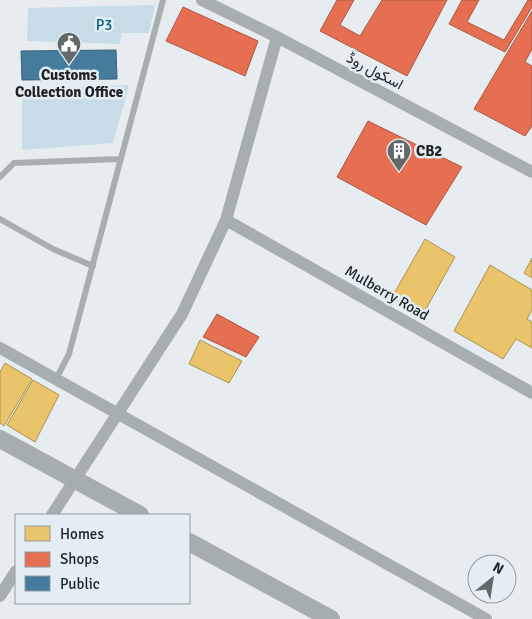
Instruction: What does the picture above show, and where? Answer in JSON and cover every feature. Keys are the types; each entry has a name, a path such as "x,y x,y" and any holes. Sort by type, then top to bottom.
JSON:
{"street":[{"name":"اسکول روڈ","path":"202,0 277,37 532,172"},
{"path":"53,514 182,314 226,220 277,37"},
{"name":"Mulberry Road","path":"226,220 532,394"},
{"path":"0,348 486,619"},
{"path":"0,439 138,514"},
{"path":"190,543 331,619"},
{"path":"0,596 15,573"}],"lane":[{"path":"56,378 69,354 162,0"},
{"path":"0,177 14,164 121,159"},
{"path":"0,219 53,249 92,266"}],"green space":[{"name":"P3","path":"155,5 149,33 122,33 120,44 27,41 28,8"},
{"path":"129,85 113,143 22,150 22,89"}],"building: Homes":[{"path":"425,239 455,257 422,316 392,297"},
{"path":"532,258 532,278 524,273"},
{"path":"490,265 532,290 532,310 527,319 532,322 532,348 516,339 503,359 454,331"},
{"path":"200,340 242,361 229,383 189,364"},
{"path":"5,363 32,379 4,426 0,423 0,372"},
{"path":"33,380 59,395 35,442 7,425"}],"building: Shops":[{"path":"337,0 354,0 340,25 360,36 382,0 447,0 407,76 320,31"},
{"path":"462,0 479,0 467,22 504,40 528,0 532,0 532,7 505,52 449,24"},
{"path":"183,7 258,41 245,76 166,41"},
{"path":"532,11 532,49 525,62 532,66 532,126 525,136 474,109"},
{"name":"CB2","path":"368,121 462,167 426,225 337,177"},
{"path":"217,314 259,337 246,357 203,337"}],"building: Public":[{"name":"Customs Collection Office","path":"116,50 117,79 22,80 21,51"}],"place":[{"name":"Customs Collection Office","path":"69,65"},
{"name":"CB2","path":"399,172"}]}
